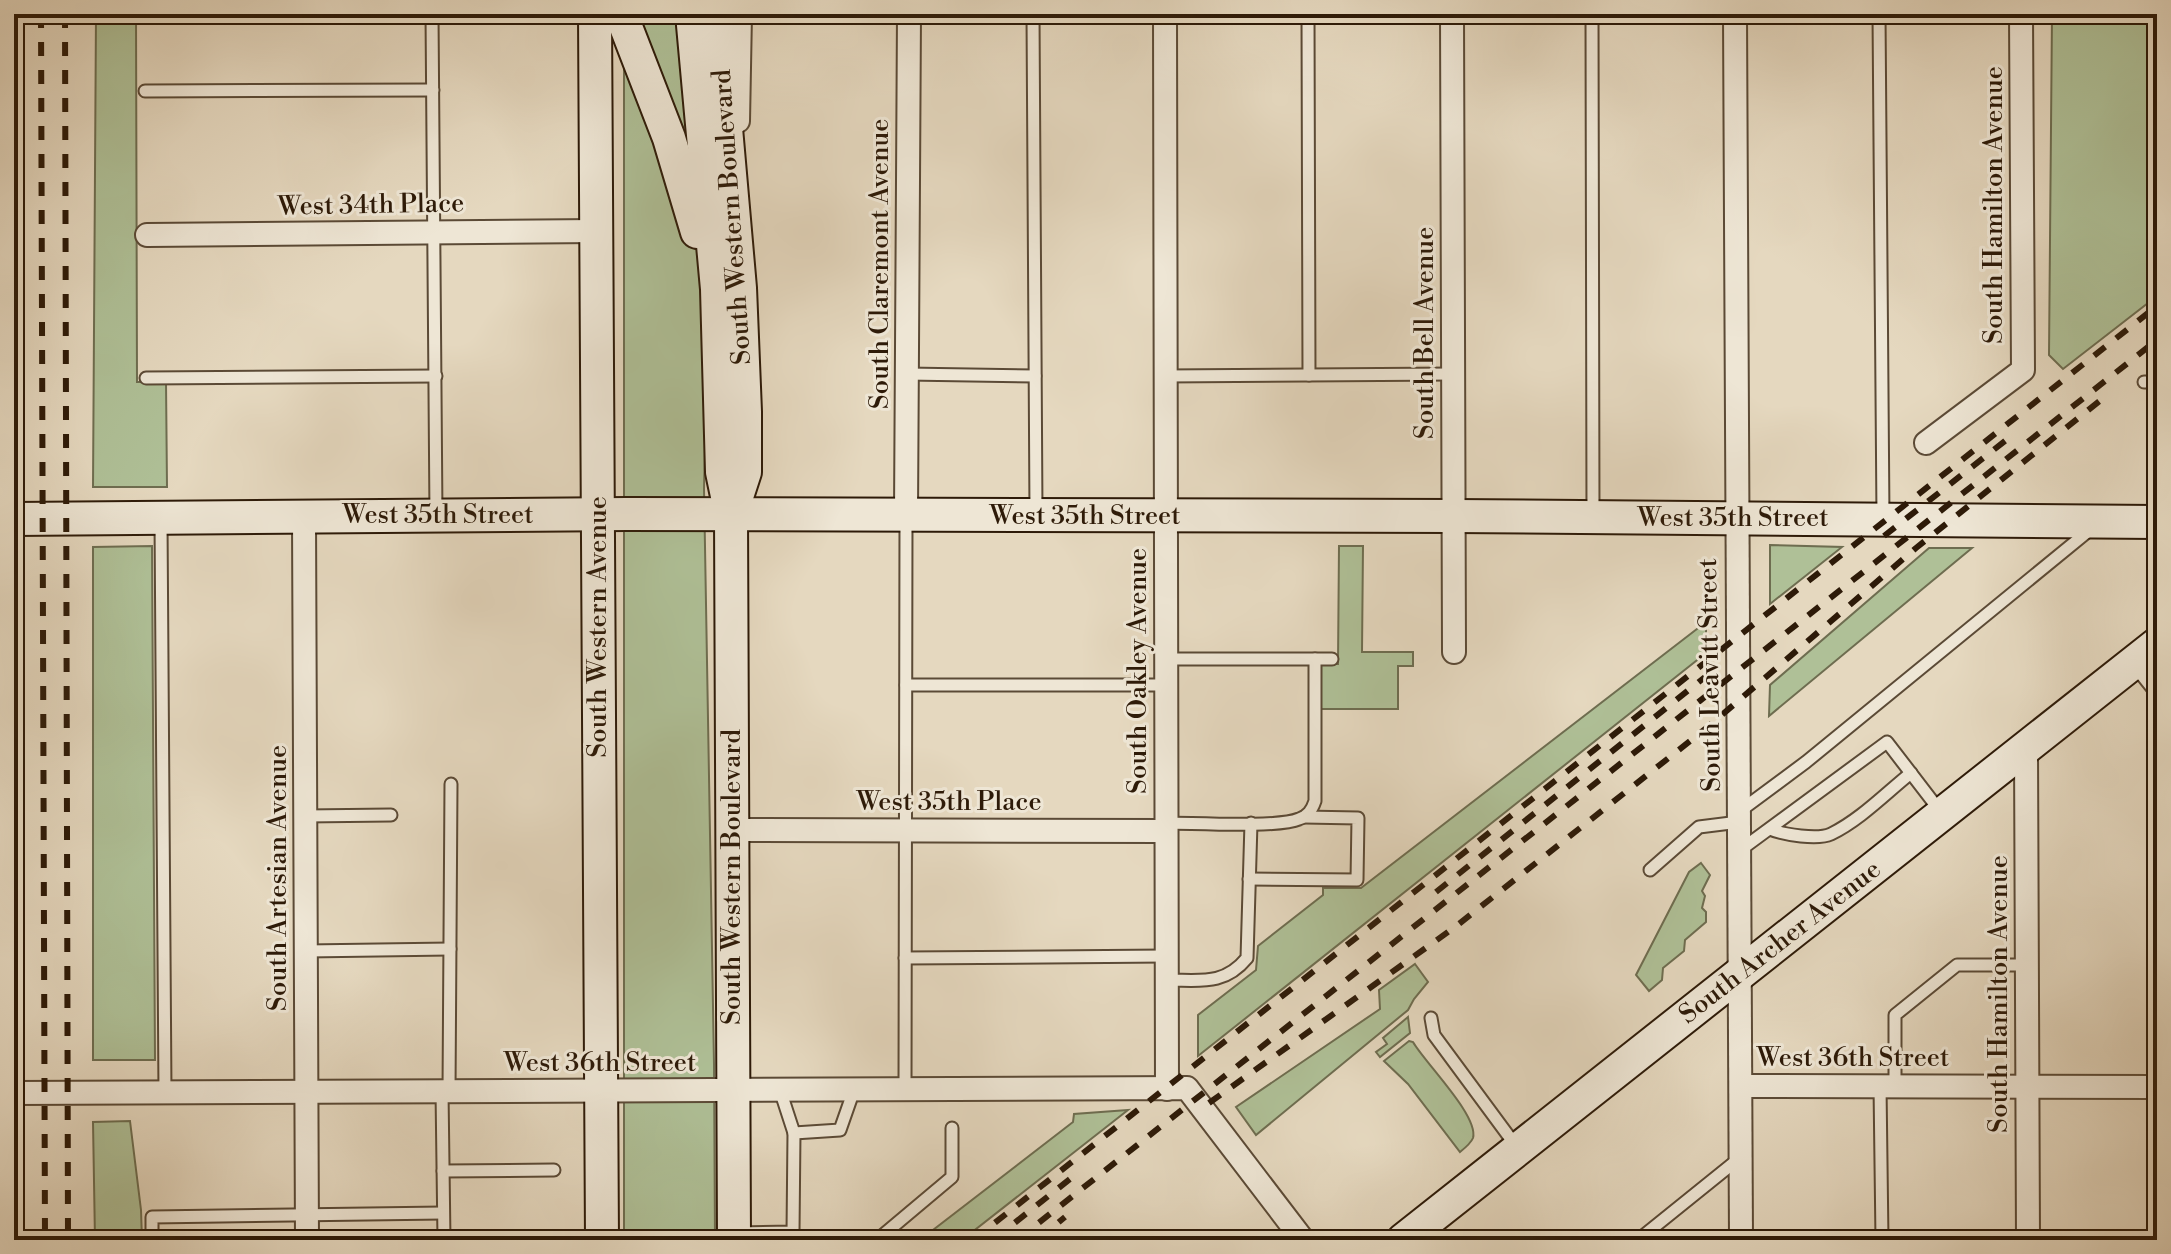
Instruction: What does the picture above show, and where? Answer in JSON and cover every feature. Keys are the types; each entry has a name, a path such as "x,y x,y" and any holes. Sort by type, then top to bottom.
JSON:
{"main road":[{"name":"South Western Avenue","path":"595,14 602,1240"},
{"path":"621,14 669,138 695,221 720,365"},
{"name":"South Western Boulevard","path":"692,14 717,289 722,472 731,515 734,1236"},
{"name":"South Western Boulevard","path":"716,14 740,288 745,472 731,515"},
{"name":"West 35th Street","path":"14,519 906,515 1736,517 2157,522"},
{"name":"South Archer Avenue","path":"1403,1240 2145,654"}],"street":[{"path":"735,230 740,14"},
{"name":"South Claremont Avenue","path":"906,515 909,14"},
{"name":"South Oakley Avenue","path":"1165,14 1166,956 1177,1089"},
{"name":"South Bell Avenue","path":"1452,14 1454,652"},
{"name":"South Leavitt Street","path":"1735,14 1741,1240"},
{"name":"South Hamilton Avenue","path":"1926,443 2023,370 2021,14"},
{"name":"West 34th Place","path":"147,235 596,231"},
{"name":"South Artesian Avenue","path":"304,517 307,1240"},
{"name":"South Hamilton Avenue","path":"2026,748 2028,1240"},
{"name":"West 35th Place","path":"732,830 1166,827"},
{"name":"West 36th Street","path":"1741,1086 2157,1087"},
{"path":"1177,1089 1303,1240"},
{"name":"West 36th Street","path":"14,1093 1177,1089"}],"lane":[{"path":"432,14 436,515"},
{"path":"1033,14 1036,516"},
{"path":"1308,14 1309,375"},
{"path":"1592,14 1593,517"},
{"path":"1879,14 1883,519"},
{"path":"145,91 433,90"},
{"path":"907,374 1035,376"},
{"path":"1165,376 1453,374"},
{"path":"146,378 436,376"},
{"path":"905,1090 906,515"},
{"path":"161,518 165,1093"},
{"path":"1650,870 1699,827 1739,817 2100,521"},
{"path":"2145,654 2157,694"},
{"path":"1166,659 1332,659"},
{"path":"1304,817 1312,810 1315,801 1315,659"},
{"path":"906,685 1166,685"},
{"path":"1739,851 1887,742 1942,814"},
{"path":"1770,829 1785,835 1829,835 1911,773"},
{"path":"444,1240 451,784"},
{"path":"305,816 391,815"},
{"path":"1166,827 1284,823 1304,817 1358,818 1357,880 1249,879"},
{"path":"1167,980 1220,979 1236,972 1247,958 1251,823"},
{"path":"306,951 450,949"},
{"path":"905,958 1166,956"},
{"path":"1882,1240 1888,1086 1895,1015 1957,965 2027,965"},
{"path":"1431,1018 1434,1035 1518,1148"},
{"path":"734,1236 793,1236 794,1133 780,1090"},
{"path":"794,1133 840,1130 854,1090"},
{"path":"877,1240 952,1177 952,1128"},
{"path":"1638,1240 1741,1156"},
{"path":"443,1171 554,1170"},
{"path":"152,1240 152,1217 443,1213"}],"green space":[{"path":"96,14 136,14 137,382 166,382 167,487 93,487"},
{"path":"624,14 680,14 707,359 704,489 715,1240 624,1240"},
{"path":"2052,14 2157,14 2157,296 2063,369 2049,355"},
{"path":"1770,545 1842,547 1770,604"},
{"path":"152,546 155,1060 93,1060 93,547"},
{"path":"1339,546 1363,546 1362,652 1413,652 1413,666 1398,666 1398,709 1318,709 1319,664 1338,664"},
{"path":"1929,548 1972,548 1769,716 1770,685"},
{"path":"1706,622 1706,653 1198,1056 1198,1015 1256,970 1258,946 1323,895 1323,888 1361,888"},
{"path":"1701,863 1710,875 1702,891 1706,922 1685,940 1684,951 1663,968 1662,980 1649,991 1636,975 1689,872"},
{"path":"1415,964 1428,982 1408,1010 1256,1135 1236,1107 1380,1009 1379,990"},
{"path":"1408,1017 1410,1033 1380,1057 1376,1052 1387,1044 1383,1038"},
{"path":"1409,1041 1413,1042 1468,1117 1473,1138 1460,1152 1408,1084 1384,1061"},
{"path":"1128,1110 962,1240 920,1240 1073,1122 1074,1114"},
{"path":"130,1121 142,1240 95,1240 93,1122"}],"railway":[{"path":"14,810 20,711 18,111 22,14"},
{"path":"41,14 45,1240"},
{"path":"65,14 68,1240"},
{"path":"973,1240 2157,306"},
{"path":"1017,1240 2157,340"},
{"path":"1209,1103 1455,927 1709,726 1916,548 2107,395"},
{"path":"1884,536 2010,437"},
{"path":"1436,892 1705,677"},
{"path":"993,1240 1080,1171"},
{"path":"1037,1240 1065,1217"}]}
